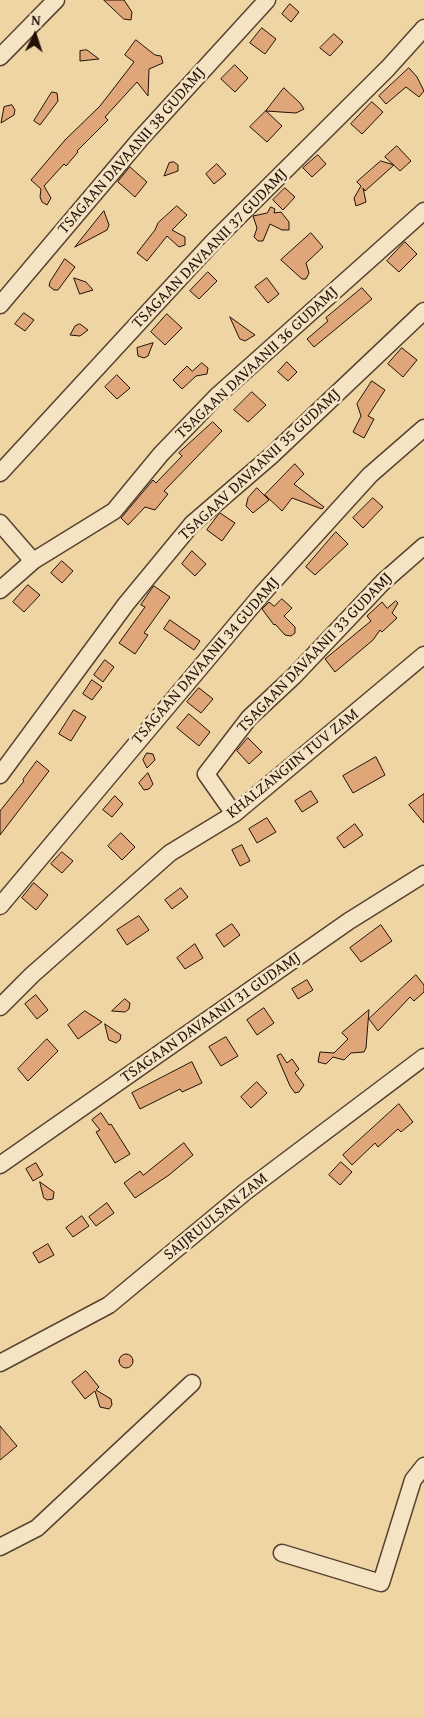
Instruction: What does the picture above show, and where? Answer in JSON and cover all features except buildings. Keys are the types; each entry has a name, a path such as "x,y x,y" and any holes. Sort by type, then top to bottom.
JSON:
{"street":[{"path":"0,56 56,0"},
{"name":"TSAGAAN DAVAANII 38 GUDAMJ","path":"0,305 142,137 267,0"},
{"name":"TSAGAAN DAVAANII 37 GUDAMJ","path":"0,473 213,242 388,68 424,28"},
{"name":"TSAGAAN DAVAANII 36 GUDAMJ","path":"0,590 3,585 33,562 114,511 161,454 217,396 424,211"},
{"name":"TSAGAAV DAVAANII 35 GUDAMJ","path":"0,775 126,604 192,524 271,456 424,311"},
{"name":"TSAGAAN DAVAANII 34 GUDAMJ","path":"0,906 262,594 370,476 424,428"},
{"path":"0,523 33,562"},
{"name":"TSAGAAN DAVAANII 33 GUDAMJ","path":"234,814 206,774 249,718 294,676 383,582 424,546"},
{"name":"KHALZANGIIN TUV ZAM","path":"0,1007 32,975 170,853 234,814 424,655"},
{"name":"TSAGAAN DAVAANII 31 GUDAMJ","path":"0,1165 349,921 424,874"},
{"name":"SAIJRUULSAN ZAM","path":"0,1362 109,1305 245,1192 424,1057"},
{"path":"0,1547 37,1528 192,1383"},
{"path":"282,1553 381,1583 413,1480 424,1466"}]}
